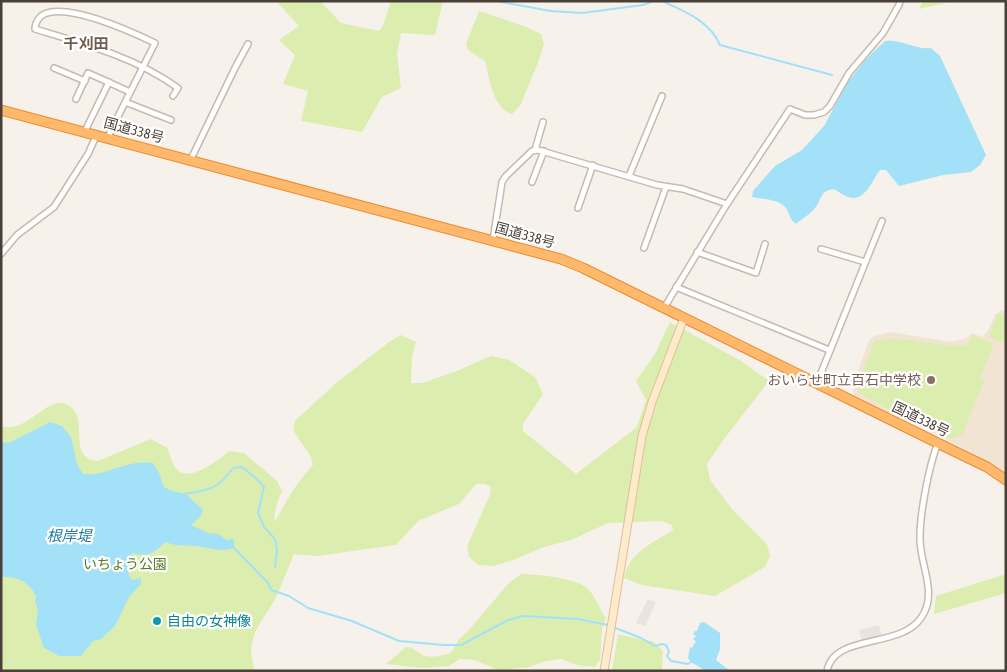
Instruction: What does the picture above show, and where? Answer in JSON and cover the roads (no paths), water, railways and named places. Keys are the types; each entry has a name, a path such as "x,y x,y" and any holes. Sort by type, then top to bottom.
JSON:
{"highway":[{"name":"国道338号","path":"1,110 191,159 572,263 987,467 1006,480"}],"street":[{"path":"664,308 727,204 790,109 814,115 824,112 830,106 849,73 883,33 900,1"},
{"path":"108,137 143,66 155,43 99,18 82,14 52,11 40,18 35,29 104,49 143,66 159,74 178,88 173,96"},
{"path":"191,159 248,44"},
{"path":"54,68 84,80"},
{"path":"76,98 88,73 130,92"},
{"path":"85,131 109,82"},
{"path":"629,176 662,96"},
{"path":"125,102 171,120"},
{"path":"493,240 502,182 506,176 535,150 544,122"},
{"path":"1,254 17,235 54,207 88,154 97,134"},
{"path":"535,150 683,189 727,204"},
{"path":"532,182 544,151"},
{"path":"578,208 593,165"},
{"path":"644,248 666,186"},
{"path":"817,383 882,221"},
{"path":"697,252 756,273 765,244"},
{"path":"821,249 865,262"},
{"path":"676,287 829,350"},
{"path":"604,671 642,436 652,402 684,318"},
{"path":"827,671 831,658 840,650 903,633 916,624 925,611 930,595 922,558 920,528 932,460 938,443"}],"water":[{"path":"885,41 931,48 940,56 986,155 980,165 971,172 943,175 899,186 886,170 880,170 867,190 859,197 848,197 834,189 826,191 813,210 796,224 783,205 775,201 752,197 753,191 775,166 802,150 824,126 848,82 866,59"},
{"name":"根岸堤","path":"50,422 62,426 71,437 77,464 83,474 100,473 135,463 153,463 164,487 186,494 203,510 200,517 191,525 208,533 218,534 227,540 234,539 234,548 229,549 220,550 165,542 150,554 132,553 128,563 129,573 132,580 141,578 141,584 129,597 115,626 101,639 93,641 81,656 59,656 44,648 36,625 38,609 35,601 36,596 33,591 22,580 13,577 1,577 1,442 9,443"},
{"path":"704,622 720,633 720,649 716,660 730,671 706,671 688,658 690,647 692,648 696,641 693,639 696,636 693,634 697,631 700,623"}],"waterway":[{"path":"496,1 551,11 582,13 643,5 654,1"},
{"path":"662,1 703,23 710,29 720,45 832,75"},
{"path":"185,494 217,485 233,468 242,467 264,487 258,513 264,527 275,539 277,550 275,567"},
{"path":"233,547 268,583 271,590 289,596 308,608 352,621 399,641 461,645 508,620 523,616 578,619 608,625"},
{"path":"613,627 641,638 655,646 666,645 669,651 667,656 671,661 688,664 691,662"}],"place":[{"name":"おいらせ町立百石中学校","path":"931,380"},
{"name":"自由の女神像","path":"157,621"}],"district":[{"name":"千刈田","path":"86,44"}],"park label":[{"name":"いちょう公園","path":"125,564"}]}
